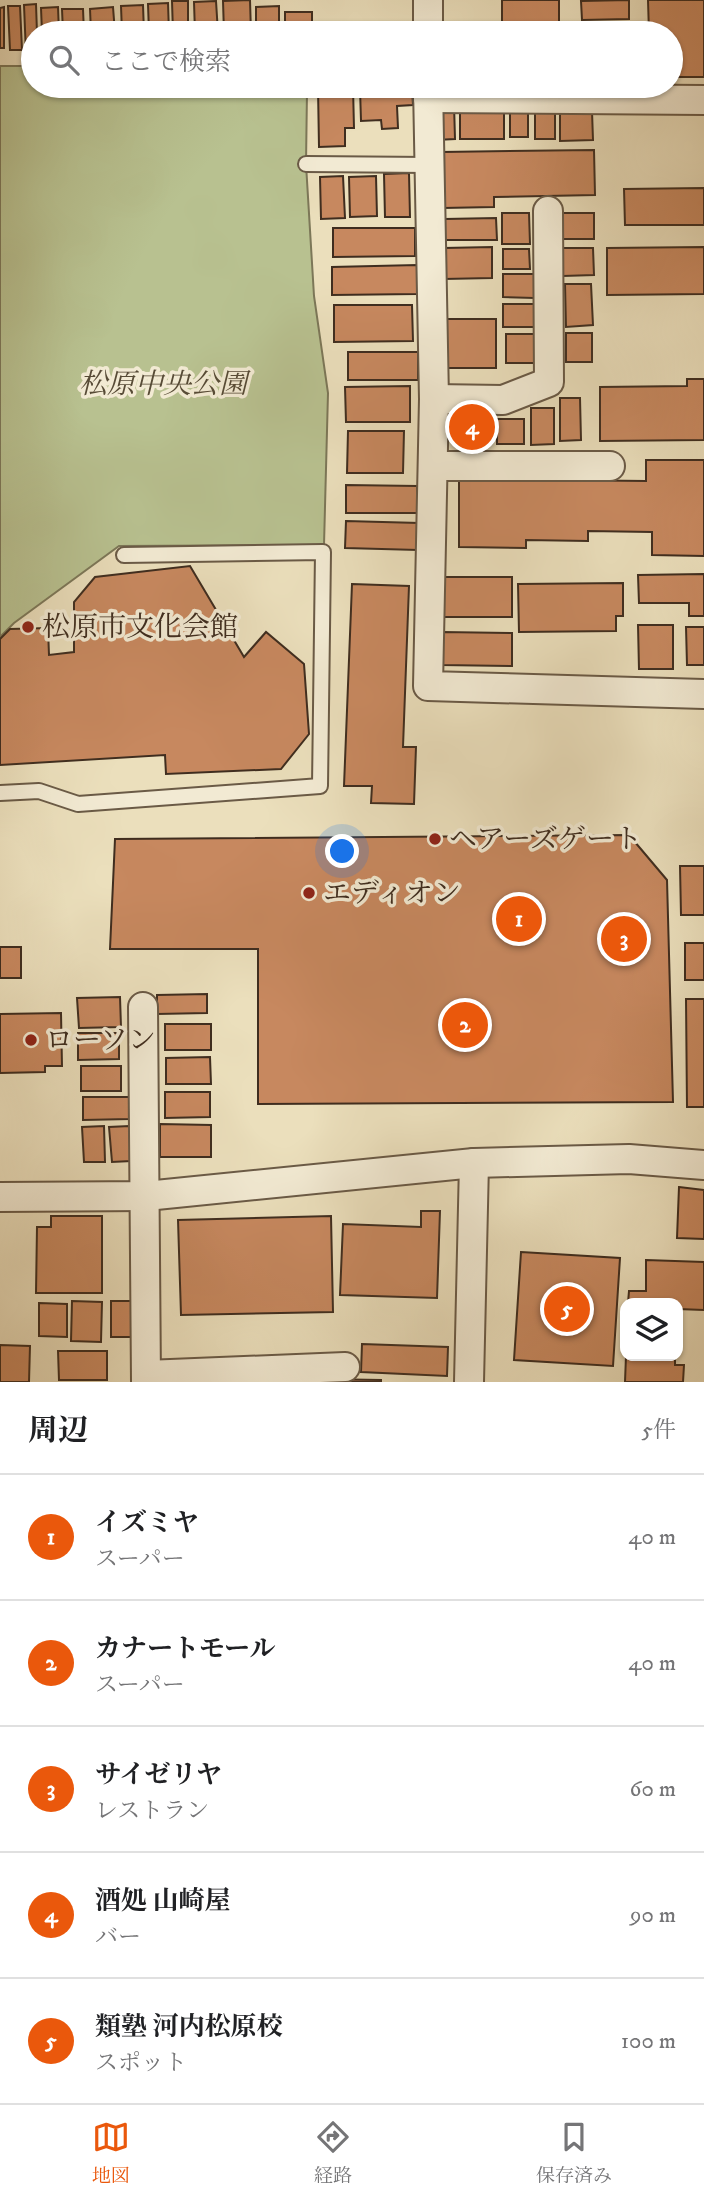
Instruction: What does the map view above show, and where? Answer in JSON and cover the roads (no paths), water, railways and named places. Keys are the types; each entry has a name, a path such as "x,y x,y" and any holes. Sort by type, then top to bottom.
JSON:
{"street":[{"path":"428,0 428,21"},
{"path":"428,98 434,466 428,686 704,694"},
{"path":"635,98 704,100"},
{"path":"434,399 503,400 548,382 548,211"},
{"path":"434,466 610,466"},
{"path":"143,1007 146,1378 308,1375 345,1367"},
{"path":"0,1197 146,1196 474,1163 629,1160 704,1165"},
{"path":"469,1382 474,1163"}],"lane":[{"path":"306,164 429,165"},
{"path":"0,793 38,791 78,804 320,786 323,552 124,555"}],"place":[{"name":"酒処 山崎屋","path":"472,427"},
{"name":"松原市文化会館","path":"28,627"},
{"name":"ヘアーズゲート","path":"435,839"},
{"name":"エディオン","path":"309,893"},
{"name":"イズミヤ","path":"519,919"},
{"name":"サイゼリヤ","path":"624,939"},
{"name":"カナートモール","path":"465,1025"},
{"name":"ローソン","path":"31,1040"},
{"name":"類塾 河内松原校","path":"567,1309"}],"park label":[{"name":"松原中央公園","path":"163,384"}]}
